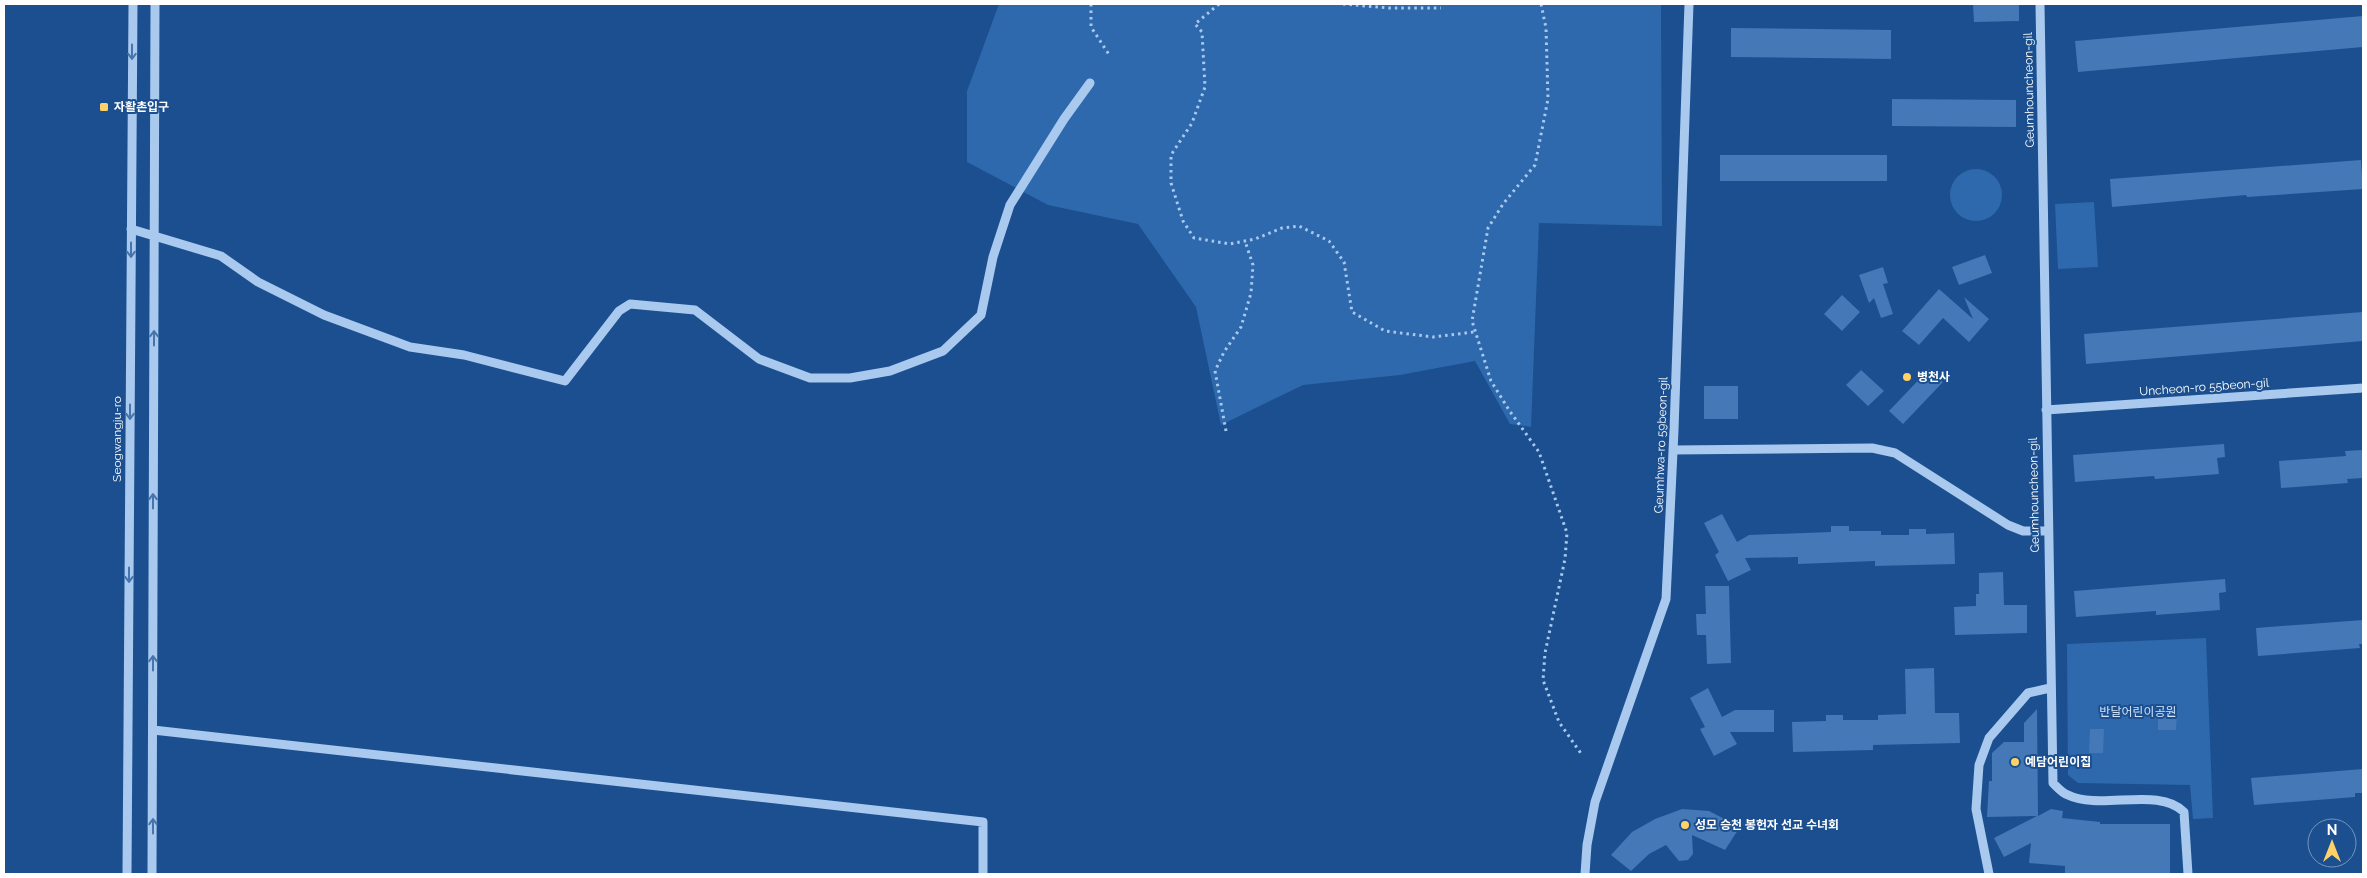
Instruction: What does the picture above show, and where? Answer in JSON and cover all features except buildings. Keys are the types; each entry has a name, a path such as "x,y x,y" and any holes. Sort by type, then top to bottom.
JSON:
{"street":[{"name":"Seogwangju-ro","path":"127,874 133,4"},
{"path":"152,874 154,4"},
{"name":"Geumhwa-ro 59beon-gil","path":"1586,874 1588,845 1595,802 1666,599 1689,4"},
{"name":"Geumhouncheon-gil","path":"2040,4 2047,532 2053,783 2068,796 2093,800 2164,800 2177,805 2184,812 2188,874"},
{"path":"131,229 221,256 258,282 324,315 410,347 464,355 565,382 619,311 630,304 695,310 760,359 810,378 850,378 890,371 943,351 981,315 993,257 1010,205 1064,118 1090,83"},
{"name":"Uncheon-ro 55beon-gil","path":"2046,410 2363,388"},
{"path":"1673,450 1872,448 1895,453 2008,525 2023,531 2047,532"},
{"path":"1989,874 1976,809 1979,765 1989,738 2028,693 2050,688"},
{"path":"153,730 983,822 983,874"}],"path":[{"path":"1092,4 1091,27 1110,56"},
{"path":"1219,4 1195,24 1202,32 1205,87 1192,122 1170,155 1171,183 1183,221 1194,238 1230,244 1255,239 1270,231 1299,226 1328,240 1344,262 1352,312 1385,331 1432,337 1474,332"},
{"path":"1343,4 1389,8 1441,8"},
{"path":"1541,4 1546,28 1548,99 1535,165 1503,204 1488,228 1472,321 1474,332 1492,381 1539,452 1567,533 1565,560 1544,653 1543,680 1559,722 1582,755"},
{"path":"1226,431 1215,372 1224,352 1241,327 1251,293 1253,265 1245,241"}],"green space":[{"path":"999,4 1661,4 1662,226 1539,223 1531,427 1510,424 1475,361 1400,375 1303,385 1221,425 1196,307 1138,224 1048,205 967,162 967,91"},
{"path":"1971,169 1981,169 1995,176 2002,190 2002,200 1995,214 1981,221 1971,221 1961,217 1954,210 1950,200 1950,190 1954,180 1961,173"},
{"path":"2094,202 2098,267 2058,269 2055,204"},
{"name":"반달어린이공원","path":"2206,638 2213,818 2193,819 2190,785 2078,783 2068,775 2067,644"}],"place":[{"name":"자활촌입구","path":"104,107"},
{"name":"병천사","path":"1907,377"},
{"name":"예담어린이집","path":"2015,762"},
{"name":"성모 승천 봉헌자 선교 수녀회","path":"1685,825"}]}
